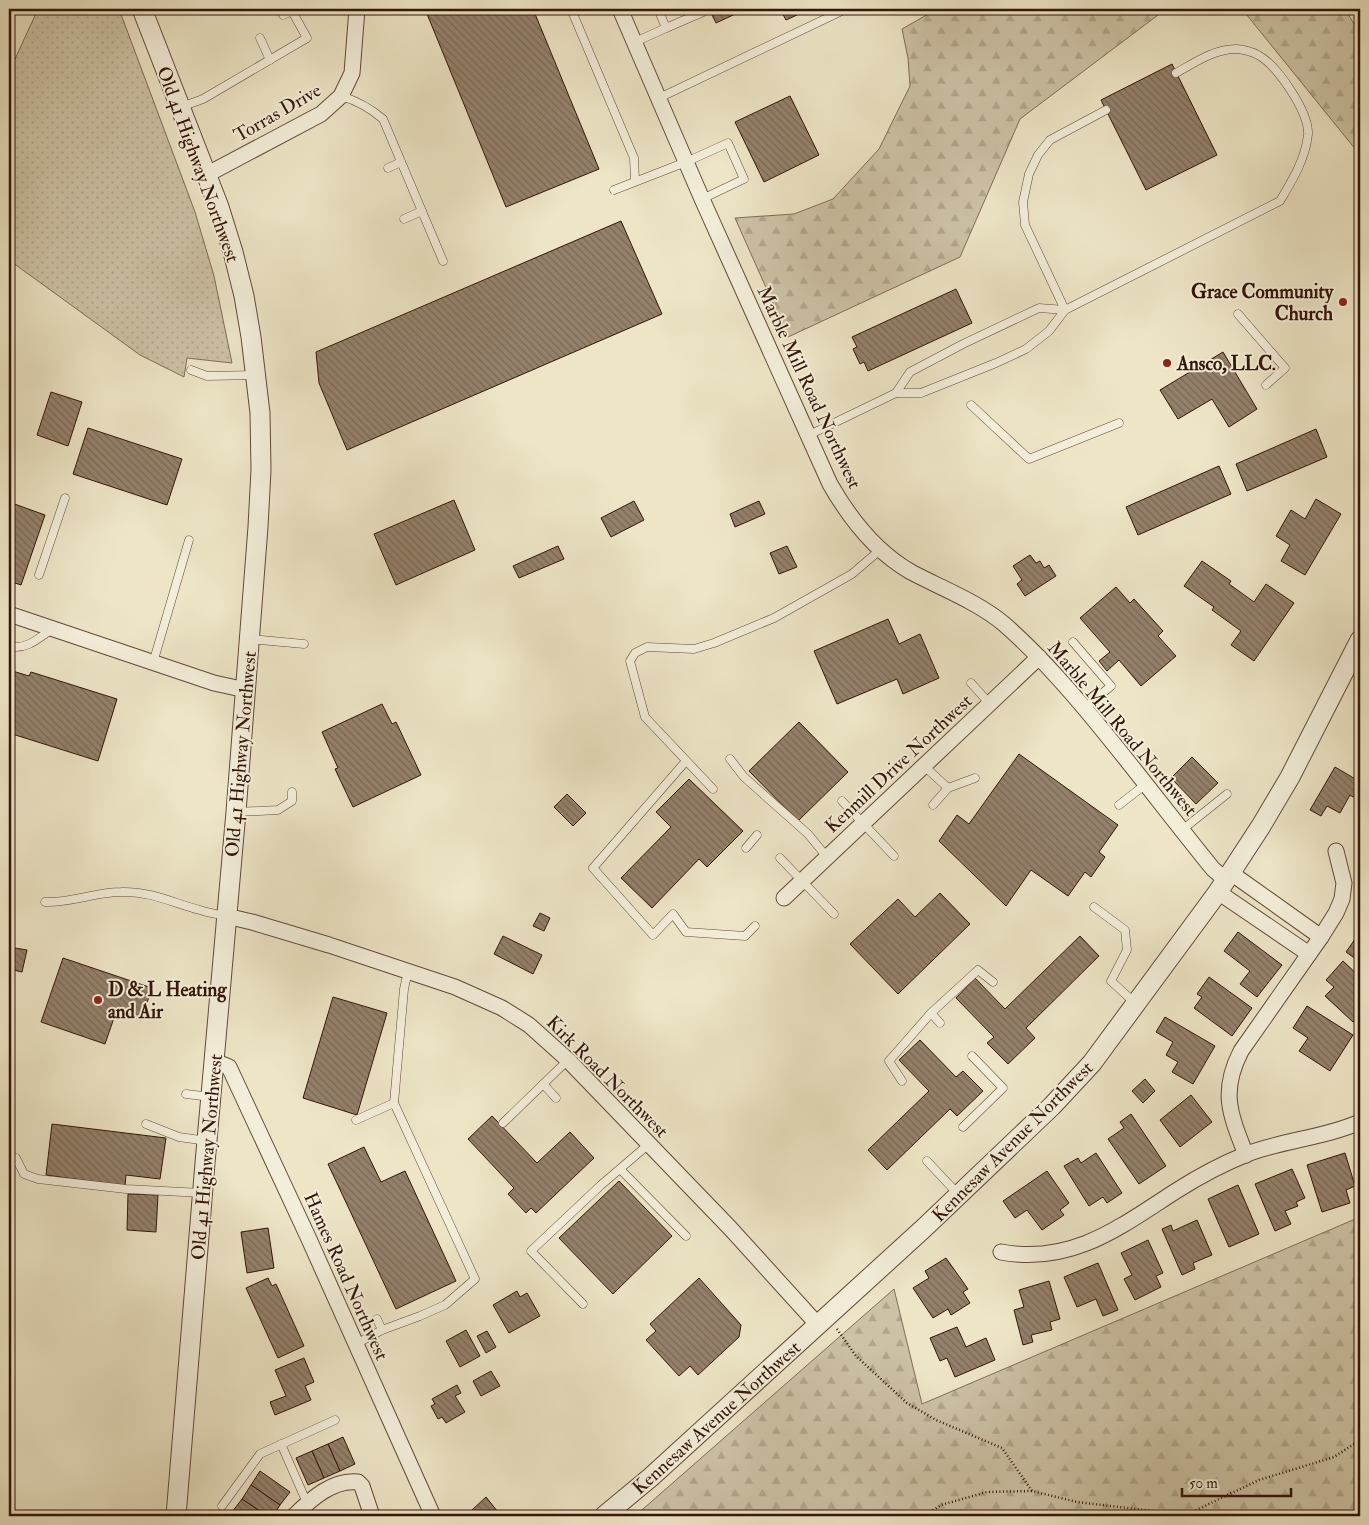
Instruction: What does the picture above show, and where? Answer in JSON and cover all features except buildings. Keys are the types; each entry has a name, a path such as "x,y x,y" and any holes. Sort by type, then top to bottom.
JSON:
{"street":[{"name":"Old 41 Highway Northwest","path":"142,9 218,207 233,252 244,296 257,375 260,413 261,470 250,640 176,1516"},
{"name":"Torras Drive","path":"206,175 321,114 341,96 352,73 357,9"},
{"name":"Marble Mill Road Northwest","path":"620,9 702,199 808,435 841,503 880,550 912,572 984,610 1002,622 1039,657 1084,708 1225,882"},
{"path":"9,614 214,683 246,690"},
{"name":"Kennesaw Avenue Northwest","path":"604,1516 827,1326 1059,1099 1092,1063 1225,882 1290,777 1360,640"},
{"name":"Kenmill Drive Northwest","path":"784,898 1039,657"},
{"path":"1246,1154 1230,1110 1229,1084 1232,1070 1241,1051 1330,924 1342,899 1344,883 1336,851"},
{"path":"1225,882 1321,937"},
{"path":"1225,882 1308,954"},
{"name":"Kirk Road Northwest","path":"226,916 329,945 461,990 502,1008 529,1025 568,1060 827,1326"},
{"name":"Hames Road Northwest","path":"214,1061 229,1067 433,1516"},
{"path":"1001,1252 1043,1255 1089,1242 1122,1226 1199,1177 1246,1154 1335,1131 1360,1122"},
{"path":"294,1516 307,1503 325,1490 349,1480 358,1482 362,1486 372,1516"}],"lane":[{"path":"571,9 634,158 636,180"},
{"path":"658,9 666,28"},
{"path":"659,98 846,9"},
{"path":"180,108 203,99 307,38 292,10 283,15"},
{"path":"635,42 703,12"},
{"path":"260,38 270,60"},
{"path":"808,435 896,393 921,393 1026,349 1049,331 1065,310 1280,201 1293,179 1302,157 1308,134 1305,115 1277,72 1258,55 1237,49 1218,51 1176,73"},
{"path":"341,96 356,100 383,119 443,261"},
{"path":"1065,310 1025,225 1023,202 1032,168 1038,155 1050,140 1106,110"},
{"path":"614,190 686,162 728,143 744,179 702,199"},
{"path":"388,168 401,162"},
{"path":"404,219 422,211"},
{"path":"896,393 910,372 963,344 1039,308 1065,310"},
{"path":"1238,314 1285,368 1266,385"},
{"path":"191,370 207,376 257,375"},
{"path":"971,405 1029,459 1119,423"},
{"path":"39,575 65,498"},
{"path":"152,663 189,540"},
{"path":"713,789 645,716 630,661 635,653 647,648 694,649 714,643 774,618 852,574 880,550"},
{"path":"9,646 14,648 25,646 52,629"},
{"path":"250,640 304,644"},
{"path":"1073,642 1111,686 1084,708"},
{"path":"971,683 990,704"},
{"path":"730,759 744,777 808,834 827,857"},
{"path":"686,761 593,868 653,935 673,914 686,932 744,936 755,926"},
{"path":"924,766 948,788"},
{"path":"933,805 948,788 975,778"},
{"path":"1119,805 1146,784"},
{"path":"236,812 278,810 292,801 292,792"},
{"path":"1182,830 1228,794"},
{"path":"842,802 894,856"},
{"path":"746,848 757,835"},
{"path":"780,858 834,914"},
{"path":"45,902 72,901 109,893 138,892 158,896 201,911 226,916"},
{"path":"1094,907 1126,930 1127,950 1111,981 1136,1004"},
{"path":"902,1081 888,1061 932,1013 978,970 994,982"},
{"path":"356,1344 382,1330 445,1305 475,1279 394,1103 404,989 408,971"},
{"path":"932,1013 940,1023"},
{"path":"963,1127 1003,1088 972,1056"},
{"path":"503,1123 568,1060"},
{"path":"543,1084 556,1098"},
{"path":"186,1094 211,1097"},
{"path":"356,1120 394,1103"},
{"path":"146,1124 179,1138 207,1141"},
{"path":"583,1304 531,1251 649,1144"},
{"path":"16,1158 24,1174 38,1179 126,1189 202,1193"},
{"path":"927,1161 959,1195"},
{"path":"620,1169 686,1236"},
{"path":"378,1319 382,1330"},
{"path":"222,1506 257,1456 335,1420"},
{"path":"281,1444 307,1503"}],"path":[{"path":"827,1326 856,1356 907,1403 936,1420 1002,1448 1032,1491"},
{"path":"924,1516 941,1504 987,1492 1032,1491 1077,1502 1186,1515 1259,1480 1334,1457 1360,1440"}],"green space":[{"path":"38,9 119,9 195,212 214,276 232,363 187,358 184,377 140,355 9,260 9,72"},
{"path":"937,9 1166,9 1020,119 960,257 788,337 735,218 794,214 833,199 879,149 910,86 908,58 902,29"},
{"path":"1242,9 1345,9 1360,34 1360,155"},
{"path":"1360,1217 1360,1516 635,1516 894,1289 922,1404"}],"railway":[{"path":"9,13 11,9"}],"place":[{"name":"Grace Community Church","path":"1343,302"},
{"name":"Ansco, LLC.","path":"1167,363"},
{"name":"D & L Heating and Air","path":"98,1000"}]}
